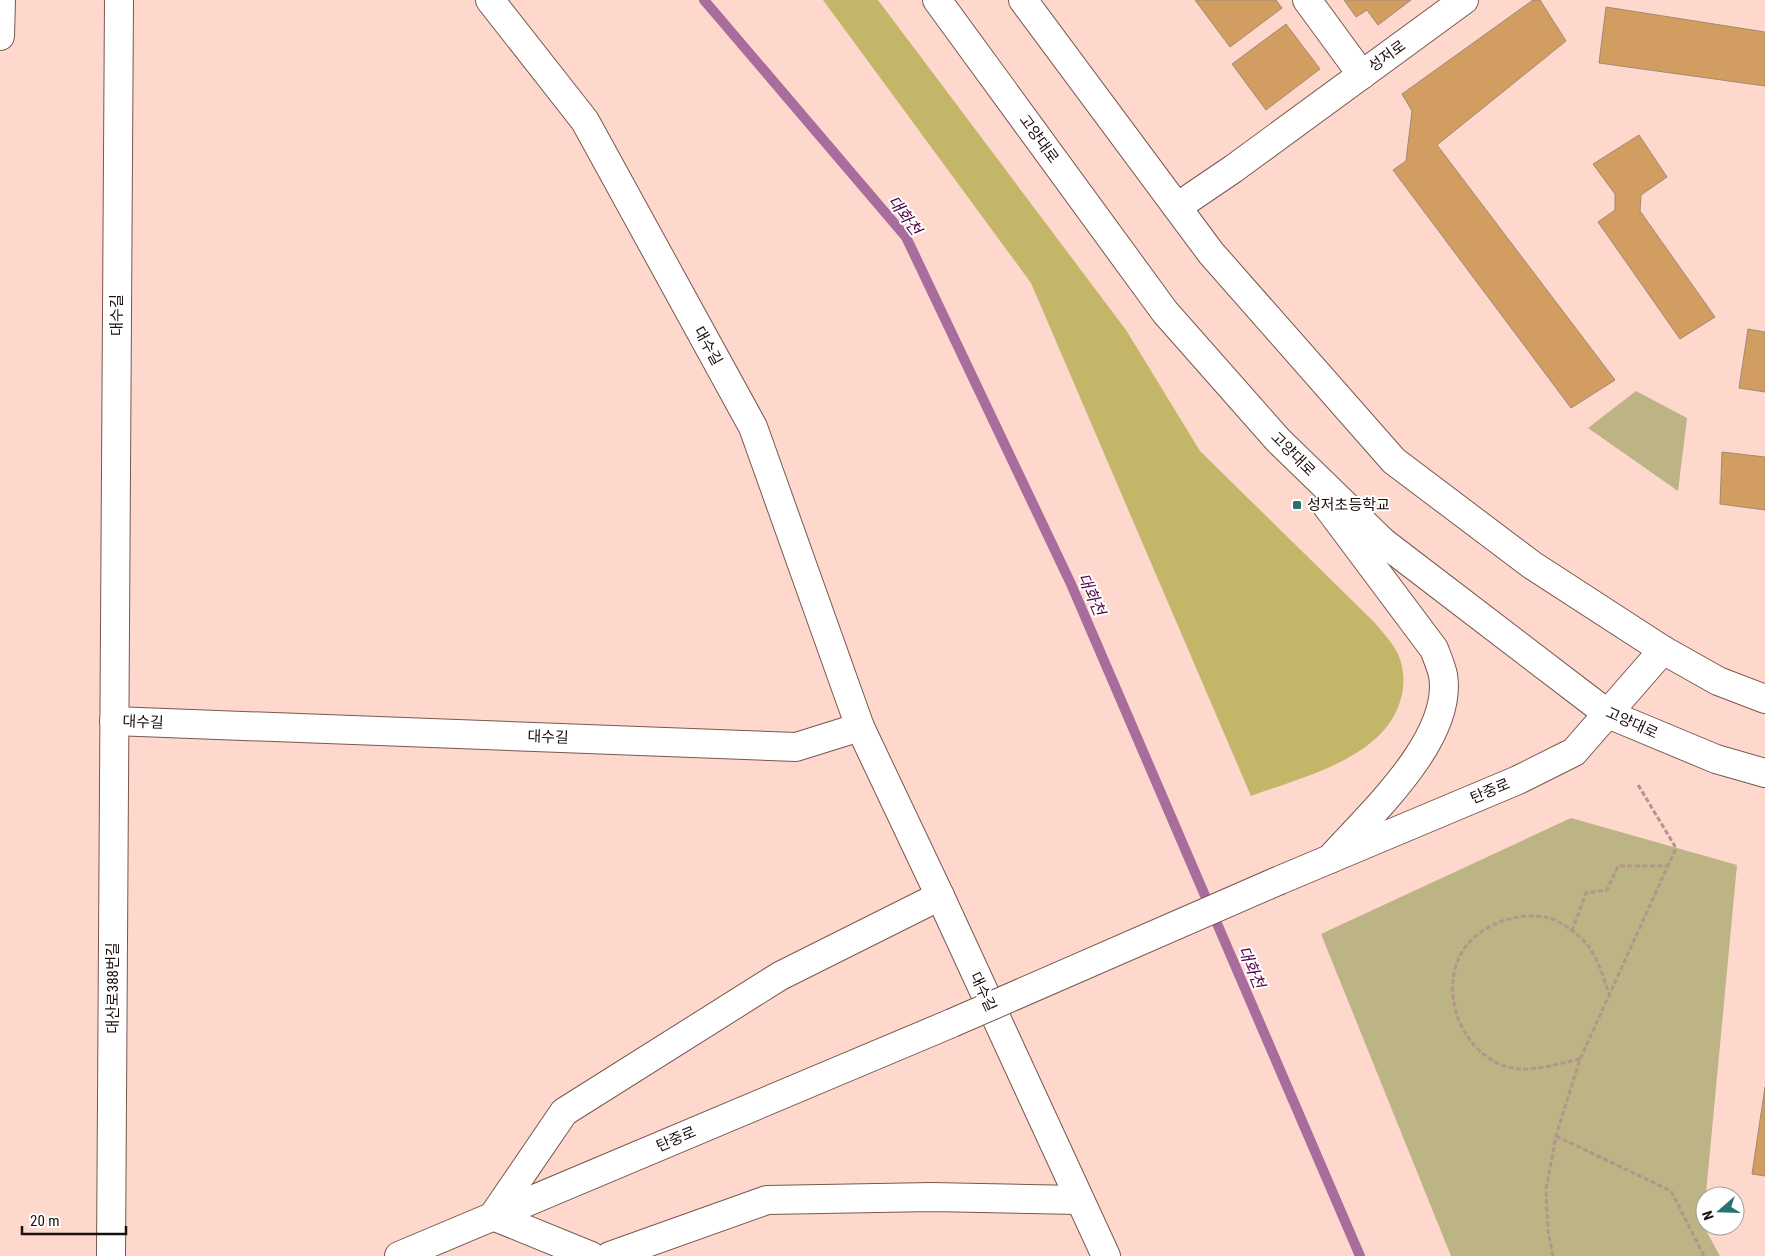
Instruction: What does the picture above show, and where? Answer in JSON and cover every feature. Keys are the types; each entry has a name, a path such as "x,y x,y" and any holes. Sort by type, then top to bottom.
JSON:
{"main road":[{"path":"0,36 1,0"},
{"name":"대수길","path":"119,0 114,721 796,746 860,727"},
{"name":"대수길","path":"490,0 585,121 752,427 860,727 940,896 1078,1200 1106,1256"},
{"name":"고양대로","path":"937,0 1166,312 1278,440 1383,542 1539,664 1608,714 1716,759 1765,773"},
{"path":"1023,0 1211,253 1394,461 1532,565 1663,650 1718,681 1765,699"},
{"name":"성저로","path":"1307,0 1362,75 1464,0"},
{"path":"1177,207 1233,169 1362,75"},
{"path":"1278,440 1434,649 1443,675 1442,705 1430,737 1407,773 1330,859"},
{"name":"탄중로","path":"399,1256 952,1023 1280,880 1518,780 1574,752 1663,650"},
{"name":"대산로388번길","path":"111,1256 114,721"},
{"path":"591,1256 493,1216 564,1112 780,976 940,896"},
{"path":"610,1256 767,1200 932,1197 1078,1200"}],"path":[{"path":"1553,1256 1548,1231 1546,1189 1556,1136 1580,1059 1676,848 1636,783"},
{"path":"1572,931 1586,893 1607,890 1618,866 1668,866"},
{"path":"1580,1059 1520,1069 1493,1061 1476,1047 1461,1027 1452,999 1454,975 1462,952 1480,932 1503,921 1525,916 1549,918 1572,931 1589,948 1610,996"},
{"path":"1556,1136 1671,1191 1704,1256"}],"shaded area":[{"path":"823,0 878,0 1126,330 1200,451 1375,623 1393,646 1398,654 1403,670 1401,698 1392,719 1378,736 1360,750 1340,762 1317,772 1251,796 1031,283"},
{"path":"1636,391 1687,418 1678,491 1588,428"},
{"path":"1571,818 1737,865 1707,1186 1695,1186 1695,1236 1709,1236 1720,1256 1451,1256 1321,934"}],"building":[{"path":"1195,0 1276,0 1282,8 1230,47"},
{"path":"1344,0 1411,0 1378,25 1367,10 1356,17"},
{"path":"1533,0 1540,0 1566,41 1437,145 1615,380 1571,408 1393,170 1406,161 1412,111 1402,94"},
{"path":"1606,7 1765,32 1765,86 1599,63"},
{"path":"1286,24 1320,69 1266,110 1232,64"},
{"path":"1639,135 1667,177 1641,195 1640,211 1715,317 1680,339 1598,222 1615,210 1615,194 1593,164"},
{"path":"1748,329 1765,332 1765,392 1739,388"},
{"path":"1722,452 1765,457 1765,510 1720,504"},
{"path":"1765,1087 1765,1176 1752,1174"}],"waterway":[{"name":"대화천","path":"704,0 906,237 1071,584 1360,1256"}],"place":[{"name":"성저초등학교","path":"1297,505"}]}
